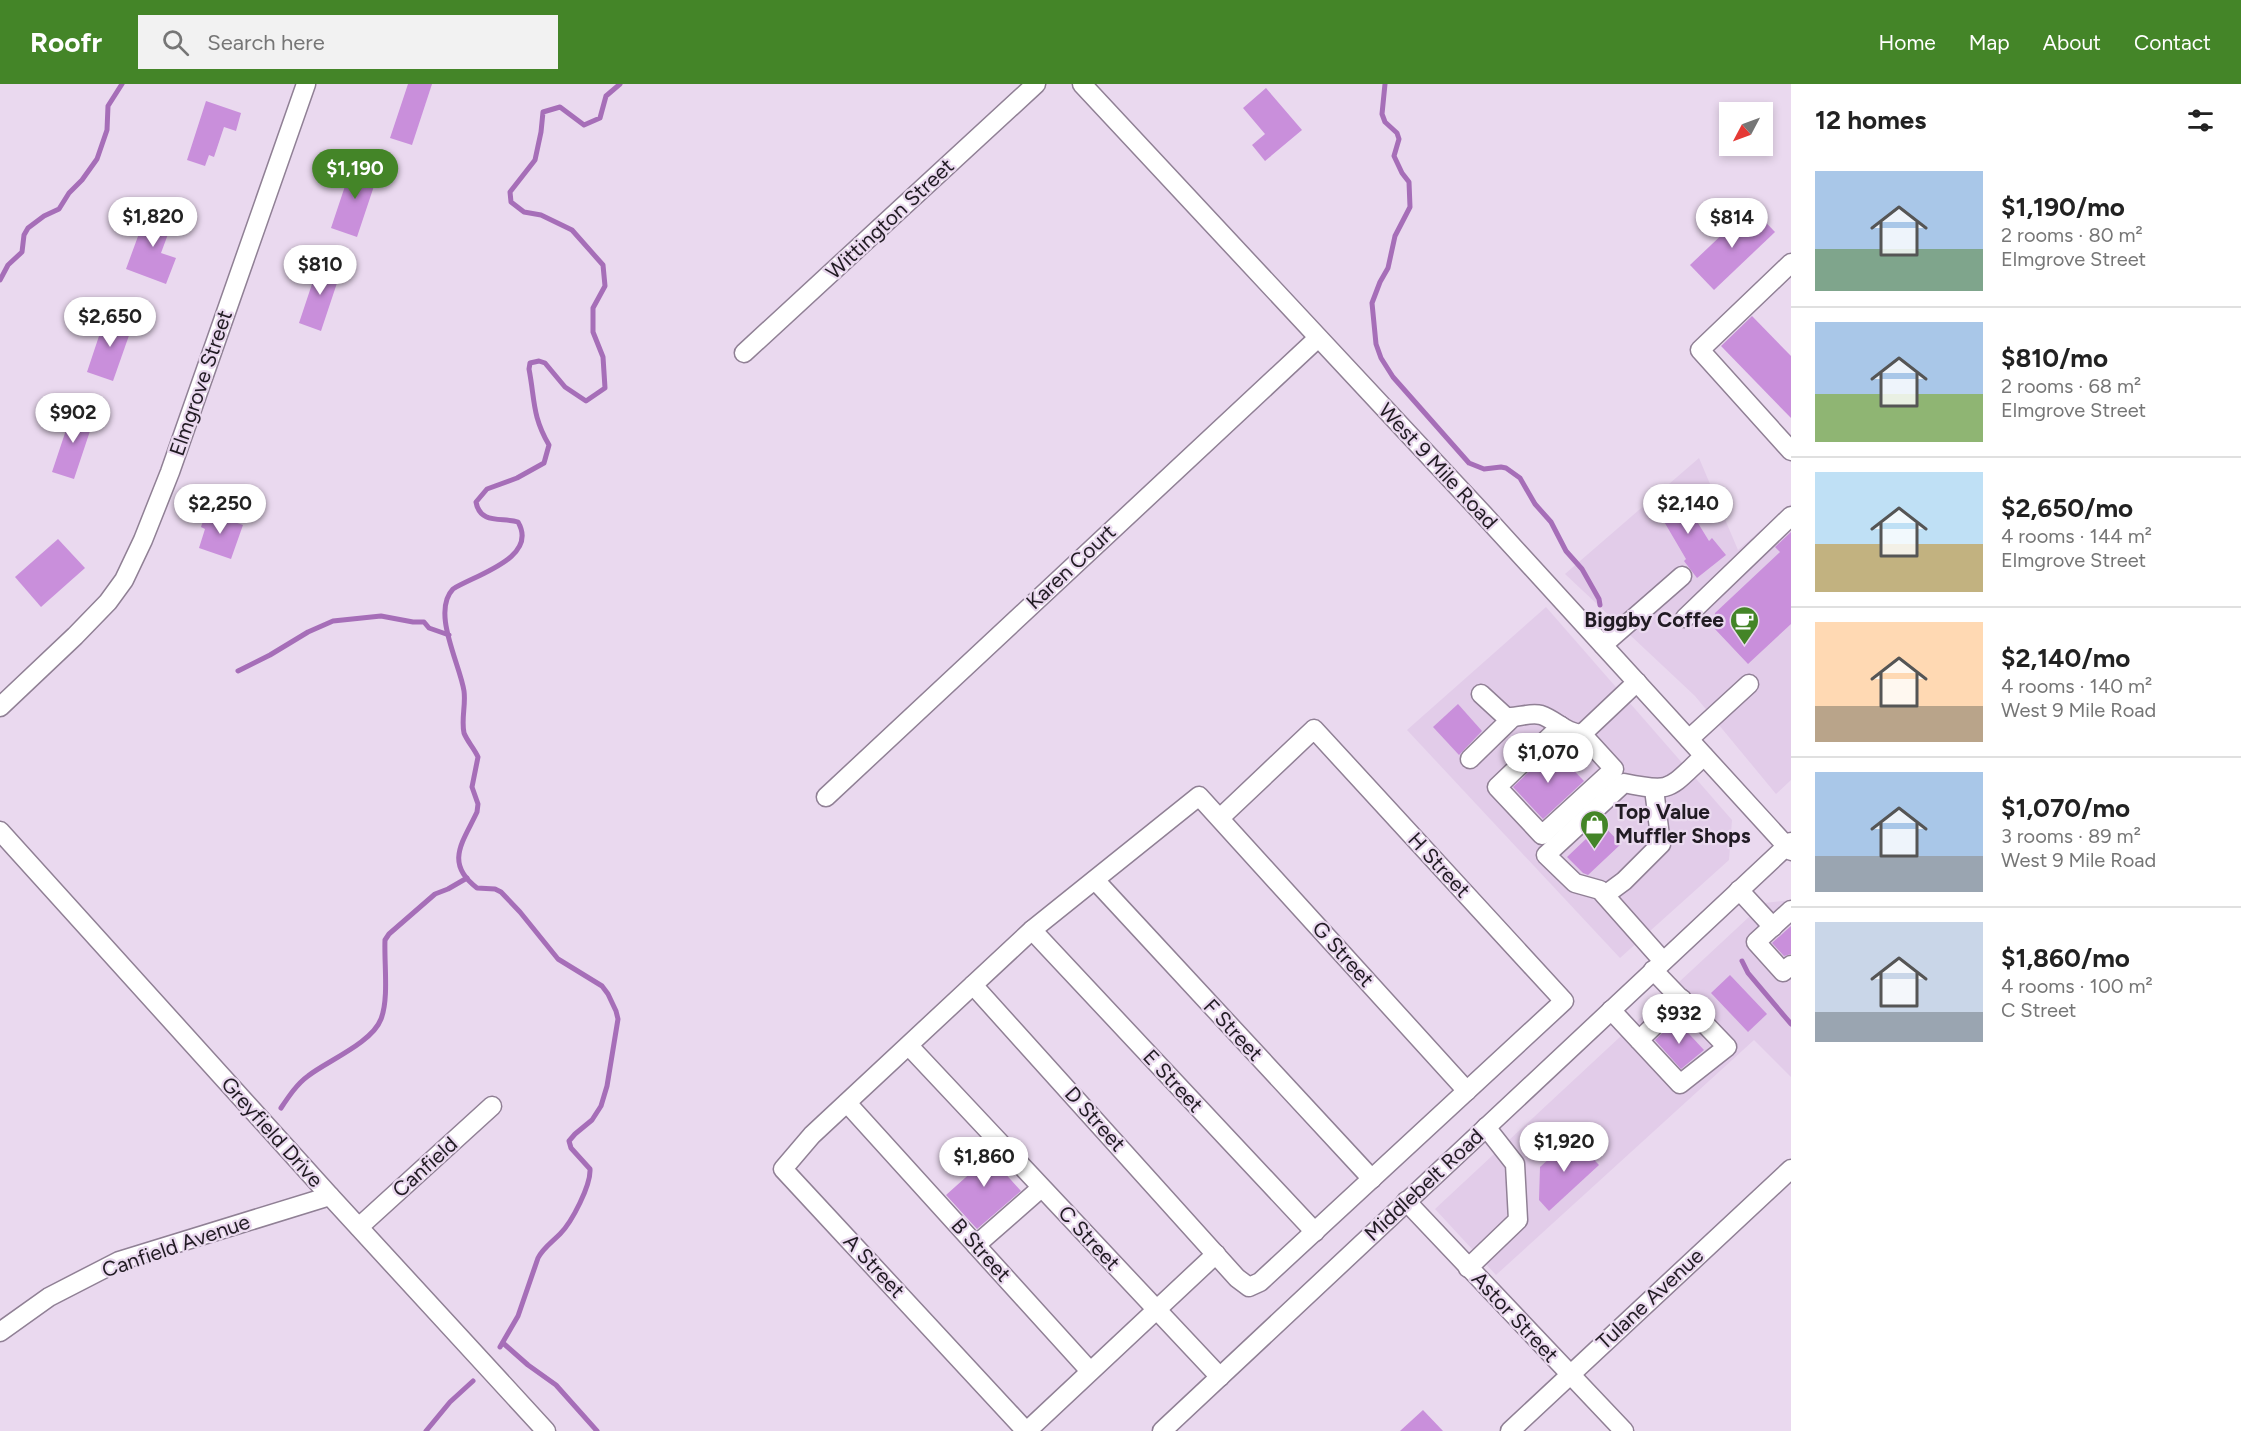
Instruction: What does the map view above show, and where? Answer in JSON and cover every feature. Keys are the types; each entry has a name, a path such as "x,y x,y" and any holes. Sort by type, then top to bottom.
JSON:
{"street":[{"name":"Elmgrove Street","path":"0,706 84,628 124,580 143,540 170,472 306,84"},
{"name":"Wittington Street","path":"744,353 1036,84"},
{"name":"West 9 Mile Road","path":"1082,84 1790,846"},
{"path":"1791,263 1700,350 1791,451"},
{"name":"Karen Court","path":"826,796 1318,338"},
{"path":"1685,618 1791,516"},
{"path":"1603,645 1682,576"},
{"path":"1582,734 1637,682"},
{"path":"1689,739 1749,684"},
{"path":"1481,694 1502,715 1512,718 1538,714 1552,719 1573,733 1582,734 1614,769 1542,835 1497,787 1561,726"},
{"path":"1470,759 1512,718"},
{"name":"H Street","path":"1220,818 1314,729 1564,1001 1467,1091"},
{"path":"1611,1010 1680,1084 1727,1047 1682,999 1605,895 1600,890 1575,883 1546,855 1624,783 1654,789 1670,787 1704,756"},
{"path":"1605,895 1624,881 1660,844 1654,789"},
{"name":"G Street","path":"1095,880 1199,796 1467,1091"},
{"name":"Greyfield Drive","path":"0,831 546,1431"},
{"name":"Middlebelt Road","path":"1162,1431 1739,890 1790,846"},
{"path":"847,1103 1032,930 1095,880"},
{"name":"F Street","path":"1095,880 1372,1179"},
{"path":"1739,890 1773,927"},
{"path":"1791,910 1756,942 1783,972 1791,965"},
{"name":"E Street","path":"1032,930 1315,1232"},
{"name":"D Street","path":"974,985 1237,1278 1249,1287 1260,1282 1315,1232"},
{"path":"1639,1040 1682,999"},
{"name":"C Street","path":"909,1046 1220,1377"},
{"path":"1315,1232 1467,1091"},
{"name":"A Street","path":"847,1103 812,1135 783,1169 1027,1431 1216,1254"},
{"name":"B Street","path":"847,1103 1090,1371"},
{"name":"Canfield","path":"359,1227 492,1106"},
{"path":"1468,1268 1518,1220 1515,1164 1486,1127"},
{"name":"Tulane Avenue","path":"1510,1431 1791,1168"},
{"path":"976,1245 1041,1188"},
{"name":"Canfield Avenue","path":"0,1332 49,1297 119,1261 330,1196"},
{"name":"Astor Street","path":"1406,1202 1624,1431"}],"shaded area":[{"path":"1699,458 1738,550 1791,504 1791,780 1776,794 1695,696 1565,574"},
{"path":"1546,607 1732,820 1729,860 1620,958 1407,730"},
{"path":"1791,900 1791,1077 1754,1040 1496,1275 1435,1209 1764,903"}],"building":[{"path":"408,84 432,84 412,145 390,138"},
{"path":"1266,88 1302,130 1265,161 1252,145 1265,134 1243,108"},
{"path":"206,101 241,113 236,131 224,127 214,157 209,155 205,166 187,160"},
{"path":"353,162 379,171 357,237 331,228"},
{"path":"1751,207 1775,232 1714,290 1690,265"},
{"path":"148,209 174,218 161,253 176,258 166,284 126,269"},
{"path":"320,260 342,268 321,331 299,323"},
{"path":"106,315 133,324 113,381 87,372"},
{"path":"1752,316 1791,356 1791,418 1721,346"},
{"path":"73,409 95,416 74,479 52,472"},
{"path":"1671,490 1687,519 1693,515 1709,541 1712,538 1726,555 1697,578 1684,561 1686,559 1650,502"},
{"path":"206,512 243,525 231,559 199,548 205,529 201,527"},
{"path":"1791,532 1791,624 1748,664 1714,628 1715,613 1780,552 1775,547"},
{"path":"58,539 85,568 41,607 15,577"},
{"path":"1458,704 1482,731 1459,755 1433,727"},
{"path":"1553,749 1584,781 1543,819 1513,787"},
{"name":"Top Value Muffler Shops","path":"1599,821 1621,844 1588,875 1567,857 1587,838 1584,835"},
{"path":"1791,926 1791,954 1784,956 1772,943"},
{"path":"1730,975 1767,1014 1748,1032 1711,993"},
{"path":"1676,1020 1704,1050 1681,1069 1655,1040"},
{"path":"1573,1137 1599,1165 1549,1211 1539,1200 1540,1167"},
{"path":"985,1143 1006,1166 1002,1170 1021,1191 977,1229 946,1195 975,1169 967,1160"},
{"path":"1423,1410 1443,1431 1400,1431"}],"waterway":[{"path":"0,280 8,265 22,252 24,235 28,228 44,216 59,209 97,159 107,130 108,106 122,84"},
{"path":"500,1347 518,1316 538,1258 565,1228 584,1193 590,1169 571,1148 569,1141 592,1120 601,1106 607,1086 618,1019 608,994 602,986 558,959 501,892 495,889 477,888 461,870 459,852 477,812 478,804 472,787 478,757 464,733 464,691 449,638 445,611 447,599 453,589 502,564 520,546 522,535 518,522 487,517 478,509 476,502 487,489 517,478 544,463 549,445 535,408 530,363 539,361 545,363 565,387 586,401 605,388 603,357 593,332 593,308 605,286 603,265 572,230 541,215 524,212 511,202 510,192 535,160 543,112 560,107 584,125 600,118 606,96 620,84"},
{"path":"1385,84 1382,114 1385,122 1397,133 1399,139 1394,156 1409,182 1410,207 1395,236 1388,268 1372,303 1376,344 1381,358 1393,377 1469,463 1484,469 1506,468 1520,478 1535,504 1551,522 1566,551 1582,569 1600,605"},
{"path":"238,671 308,632 333,621 381,616 424,622 429,628 449,635"},
{"path":"281,1108 304,1079 359,1044 376,1028 381,1019 385,1001 385,940 389,934 435,894 467,878"},
{"path":"1742,961 1748,973 1791,1024"},
{"path":"503,1343 556,1385 597,1431"},
{"path":"426,1431 450,1402 473,1381"}],"place":[{"name":"Biggby Coffee","path":"1745,646"},
{"name":"Top Value Muffler Shops","path":"1594,850"}]}
